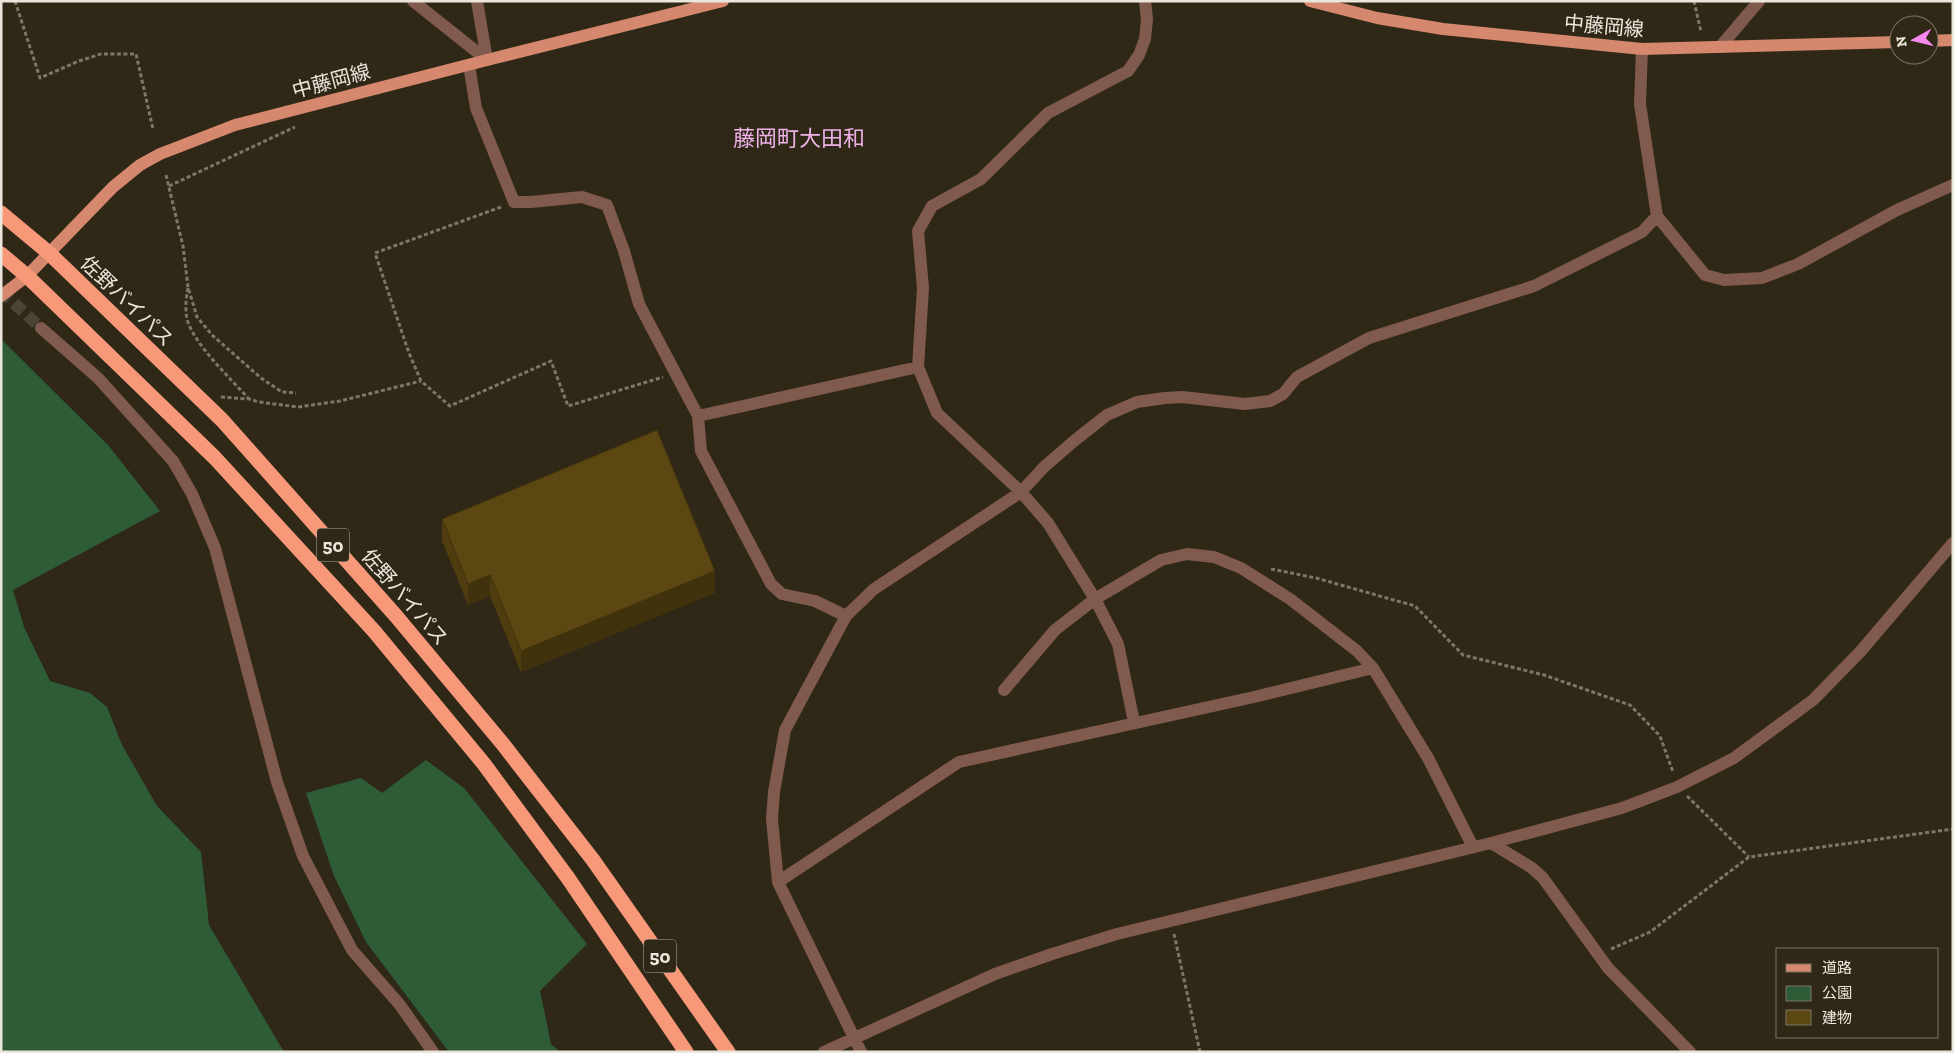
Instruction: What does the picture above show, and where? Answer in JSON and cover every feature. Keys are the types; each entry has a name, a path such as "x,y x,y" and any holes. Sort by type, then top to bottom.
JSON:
{"highway":[{"name":"佐野バイパス","path":"1,213 49,253 222,420 396,616 502,743 592,860 728,1052"},
{"name":"50","path":"1,254 27,276 215,458 374,631 495,779 568,878 686,1052"}],"main road":[{"name":"中藤岡線","path":"1,296 27,276 113,187 140,165 160,154 236,125 723,1"},
{"name":"中藤岡線","path":"1310,1 1377,18 1443,29 1642,50 1889,42"},
{"path":"1939,41 1953,40"}],"street":[{"path":"413,1 487,60"},
{"path":"477,1 487,60"},
{"path":"1134,722 1118,644 1095,599 1048,523 1021,492 937,413 918,367 923,288 918,231 932,206 982,179 1048,113 1128,72 1139,56 1145,39 1147,19 1144,1"},
{"path":"1720,47 1760,1"},
{"path":"1642,50 1640,104 1657,216 1705,274 1724,280 1762,278 1798,264 1897,210 1953,184"},
{"path":"469,65 476,108 514,202 582,196 607,205 624,251 639,304 698,416 701,451 770,584 782,594 815,601 846,616"},
{"path":"861,1052 778,882 772,819 774,792 785,730 846,616 874,589 1021,492 1044,467 1074,440 1108,415 1138,402 1182,397 1245,404 1270,401 1283,394 1297,377 1369,338 1534,286 1642,232 1657,216"},
{"path":"41,328 105,385 173,461 192,494 215,548 277,782 304,856 352,950 400,1005 433,1052"},
{"path":"698,416 918,367"},
{"path":"824,1052 995,974 1052,954 1118,934 1492,843 1622,808 1678,787 1734,758 1813,700 1860,652 1953,543"},
{"path":"1004,690 1055,630 1095,599 1161,560 1187,554 1214,557 1241,568 1290,599 1357,651 1373,668 1428,758 1473,848"},
{"path":"778,882 959,762 1254,697 1373,668"},
{"path":"1492,843 1532,868 1543,878 1608,968 1690,1052"}],"path":[{"path":"15,1 40,78 79,61 101,54 136,54 153,129"},
{"path":"1694,1 1704,47"},
{"path":"169,186 296,126"},
{"path":"166,175 183,246 188,287 197,317 212,335 261,378 282,392 296,393"},
{"path":"514,202 374,253 409,353 421,381 450,406 551,361 568,406 676,373"},
{"path":"188,287 186,300 187,319 196,338 248,399"},
{"path":"206,404 214,398 225,396 298,407 340,401 421,381"},
{"path":"1241,568 1271,568 1316,578 1415,606 1463,655 1544,675 1630,705 1660,736 1678,787 1749,858"},
{"path":"1604,943 1611,949 1650,932 1749,858 1953,829"},
{"path":"1171,922 1200,1052"}],"green space":[{"path":"1,339 108,445 160,511 13,590 24,627 50,681 90,693 107,707 122,745 157,806 201,852 209,925 284,1052 1,1052"},
{"path":"426,760 464,788 587,944 540,991 551,1044 560,1052 449,1052 366,942 334,876 306,793 361,778 382,793"}],"building":[{"path":"657,430 715,571 521,651 490,575 468,584 442,519"}],"tunnel":[{"path":"1,291 41,328"}],"district":[{"name":"藤岡町大田和","path":"799,138"}]}
